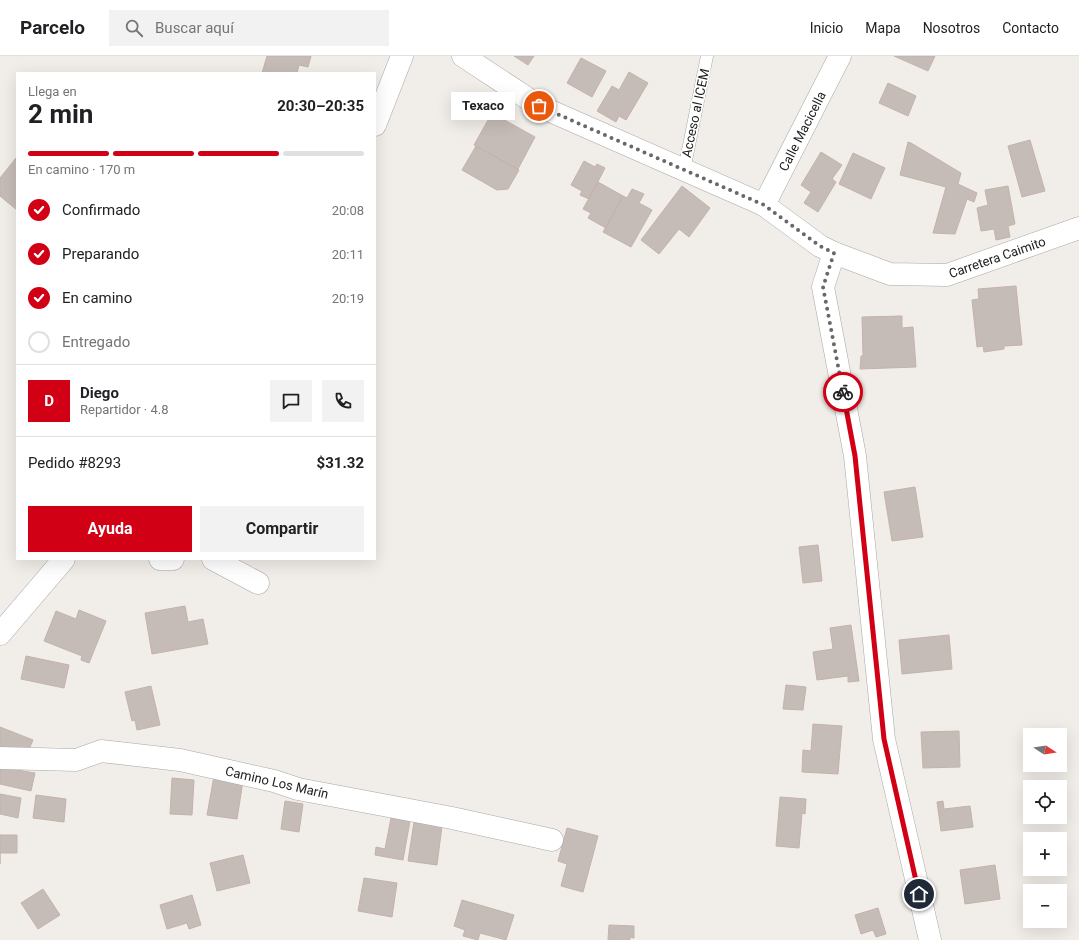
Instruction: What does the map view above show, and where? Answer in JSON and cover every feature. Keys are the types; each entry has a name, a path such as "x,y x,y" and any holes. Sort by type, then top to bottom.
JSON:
{"street":[{"path":"376,122 402,56"},
{"name":"Carretera Caimito","path":"463,56 539,106 764,205 820,246 834,253 890,274 947,275 1079,228"},
{"name":"Calle Macicella","path":"764,205 840,56"},
{"path":"834,253 823,287 855,456 884,739 930,940"},
{"path":"0,634 63,560"},
{"path":"215,560 258,583"},
{"name":"Camino Los Marín","path":"0,758 76,760 101,751 180,760 274,781 298,789 452,818 552,840"}],"lane":[{"name":"Acceso al ICEM","path":"684,170 707,56"}],"building":[{"path":"267,56 311,56 308,67 299,65 297,72 262,72"},
{"path":"514,56 534,56 528,65"},
{"path":"894,56 935,56 928,71"},
{"path":"581,58 606,71 592,97 567,83"},
{"path":"629,72 648,83 626,120 619,116 616,122 597,111 612,86 619,90"},
{"path":"888,83 916,96 908,116 879,103"},
{"path":"492,113 535,137 518,169 474,145"},
{"path":"1030,140 1045,191 1022,197 1008,146"},
{"path":"908,142 961,173 958,184 977,193 974,202 967,199 955,234 933,233 946,187 900,175"},
{"path":"476,146 519,170 508,189 497,190 462,170"},
{"path":"821,152 842,165 832,179 836,182 818,212 804,203 811,192 801,185"},
{"path":"853,153 885,168 871,199 839,184"},
{"path":"16,158 16,209 0,196 0,178"},
{"path":"584,161 595,167 597,164 605,168 589,199 580,195 582,191 571,185"},
{"path":"598,182 623,196 606,228 588,218 591,213 583,209"},
{"path":"682,186 710,208 689,237 679,229 659,254 641,240"},
{"path":"1008,186 1015,224 1008,226 1010,237 996,240 994,229 981,231 977,208 988,205 985,190"},
{"path":"632,189 644,194 639,203 652,210 631,247 603,232 623,196 627,198"},
{"path":"1016,286 1022,345 1004,346 1004,349 984,352 983,346 977,347 972,300 979,299 978,289"},
{"path":"902,316 902,328 913,327 916,367 860,369 861,356 863,356 862,317"},
{"path":"915,487 923,537 892,541 884,492"},
{"path":"818,545 822,581 803,583 799,547"},
{"path":"185,606 188,622 203,619 208,644 152,654 145,613"},
{"path":"79,610 106,621 89,663 81,660 82,656 44,641 56,611 76,619"},
{"path":"851,625 859,681 848,682 848,676 817,680 813,652 833,649 830,628"},
{"path":"949,635 952,669 902,674 899,640"},
{"path":"26,656 69,665 64,688 21,679"},
{"path":"786,685 806,687 803,710 783,709"},
{"path":"151,686 160,725 137,730 135,720 132,721 125,692"},
{"path":"813,724 842,726 838,774 802,772 803,750 811,751"},
{"path":"0,727 33,740 25,759 0,748"},
{"path":"959,731 960,767 923,768 921,732"},
{"path":"0,767 35,773 31,791 0,784"},
{"path":"214,776 243,781 237,819 207,815"},
{"path":"172,778 194,780 192,815 170,814"},
{"path":"0,794 21,798 18,818 0,814"},
{"path":"36,795 66,799 64,822 33,818"},
{"path":"780,797 806,799 805,814 802,813 799,848 776,846"},
{"path":"285,801 303,804 299,832 281,829"},
{"path":"943,801 944,809 970,806 973,827 941,831 937,802"},
{"path":"391,818 410,821 403,860 375,855 376,847 385,849"},
{"path":"414,822 442,826 437,865 408,861"},
{"path":"567,828 598,836 583,892 561,886 567,864 558,861"},
{"path":"0,835 17,835 17,853 0,853"},
{"path":"243,855 250,883 217,891 210,863"},
{"path":"995,865 1000,899 965,904 960,870"},
{"path":"364,878 397,883 392,917 358,911"},
{"path":"43,889 60,915 38,929 21,903"},
{"path":"192,895 201,925 189,929 187,923 167,929 160,905"},
{"path":"462,900 514,915 506,940 480,933 478,940 463,936 465,930 454,926"},
{"path":"878,908 886,934 876,937 873,930 861,934 855,915"},
{"path":"609,925 634,926 634,938 630,937 630,940 608,940"}],"way so far":[{"path":"539,106 764,205 820,246 834,253 823,287 843,392"}],"place":[{"name":"Texaco","path":"539,106"}],"route":[{"path":"843,392 855,456 884,739 919,894"}]}
